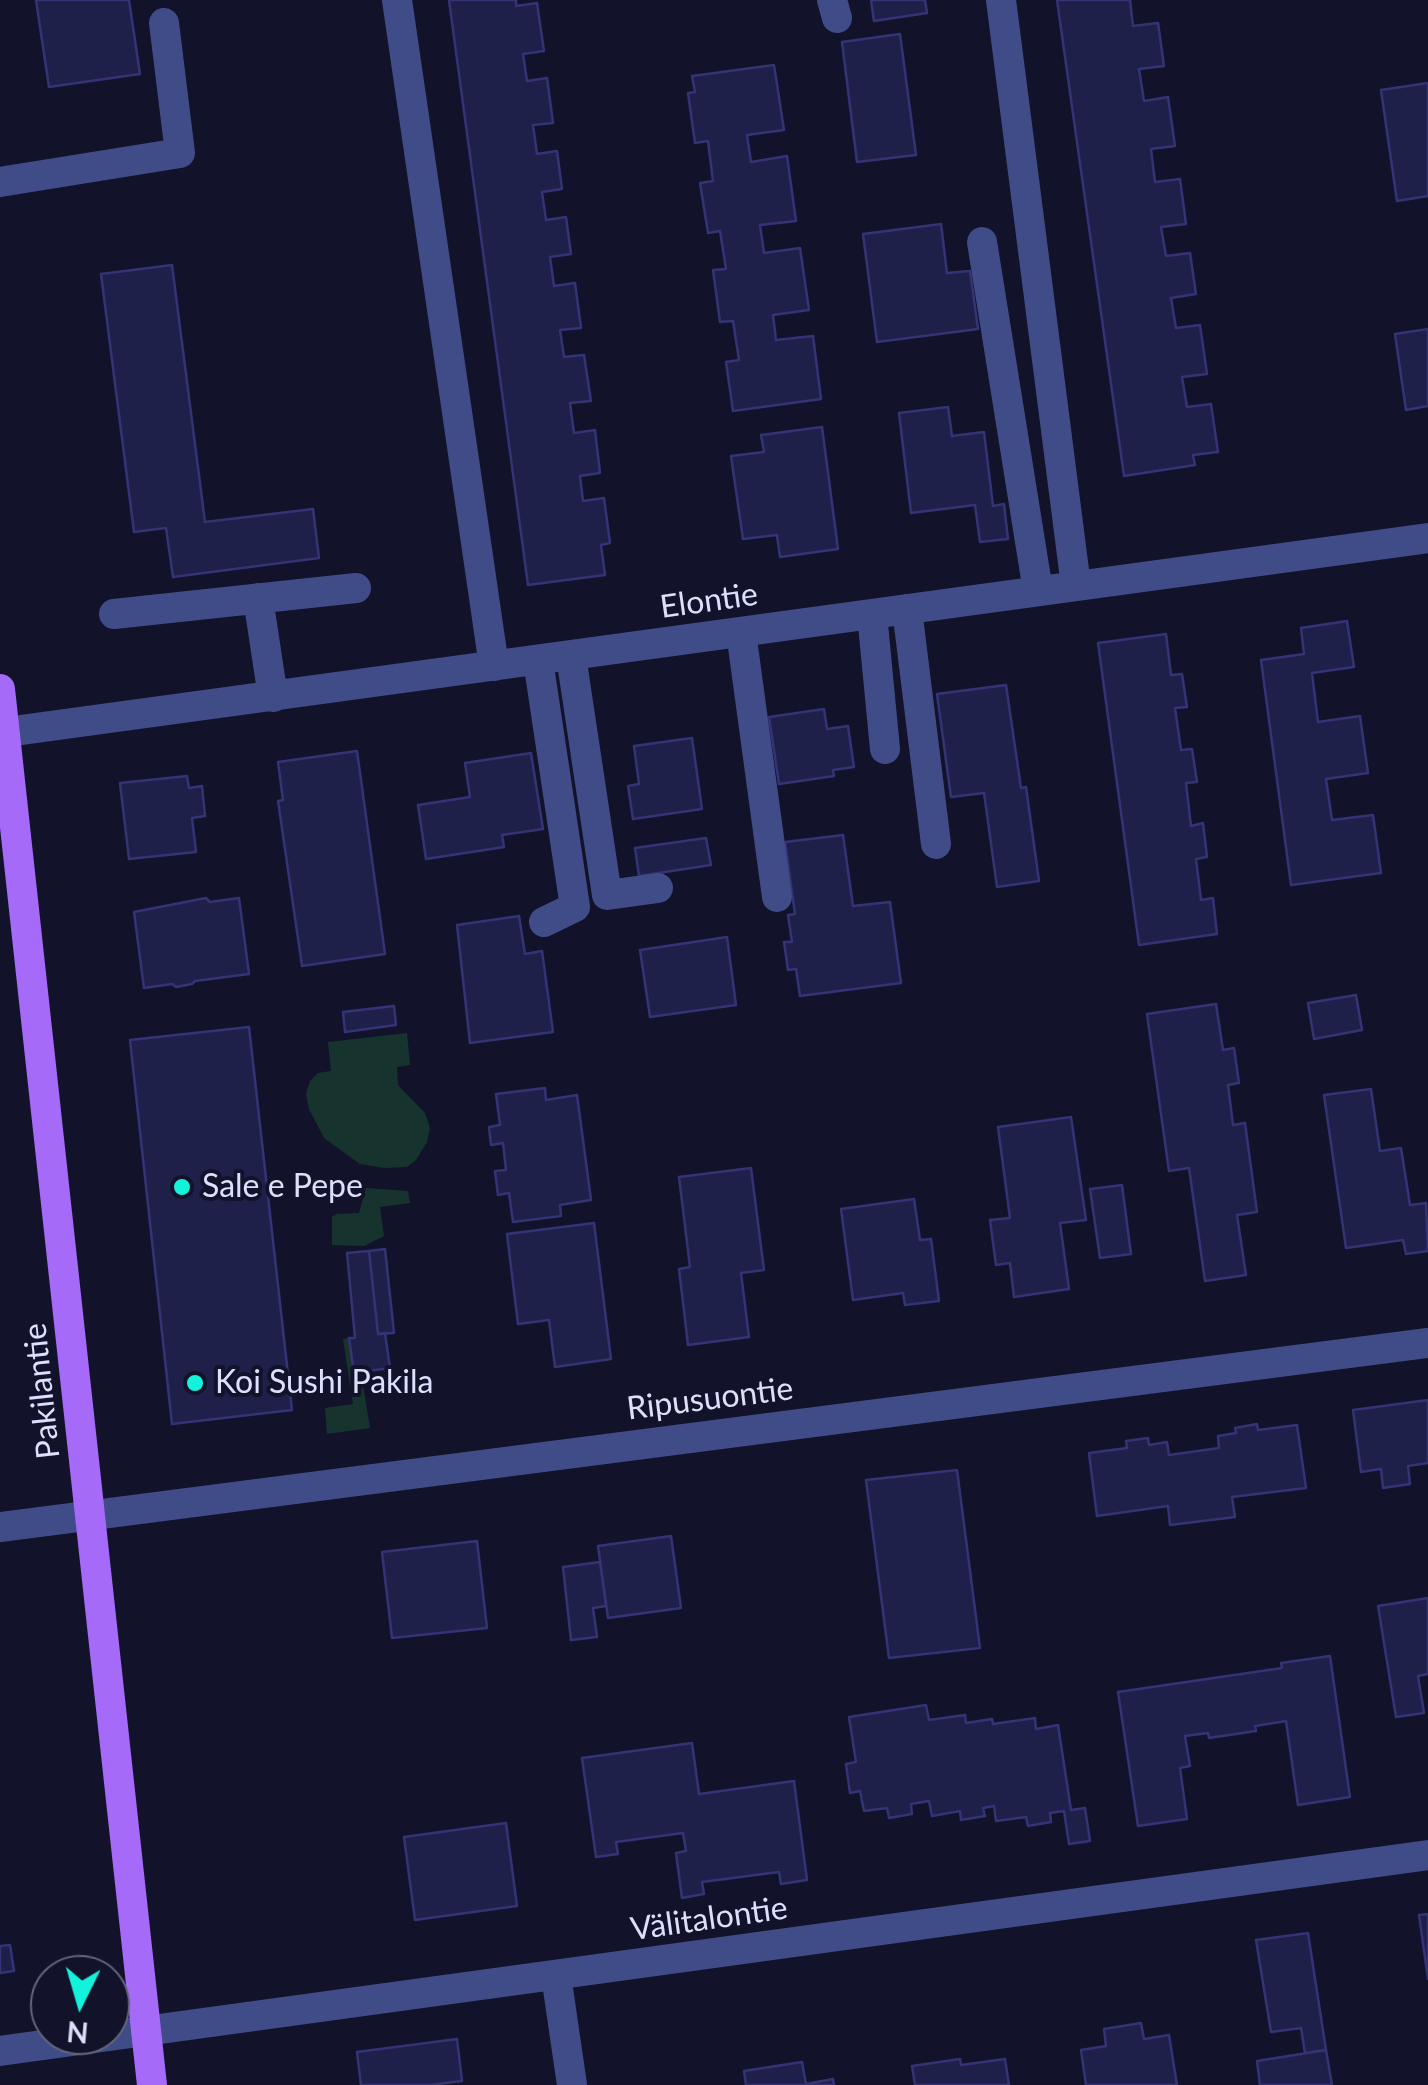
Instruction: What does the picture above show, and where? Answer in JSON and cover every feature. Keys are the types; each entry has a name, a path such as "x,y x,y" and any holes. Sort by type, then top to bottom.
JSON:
{"main road":[{"name":"Pakilantie","path":"0,690 152,2085"}],"street":[{"path":"396,0 494,666"},
{"path":"1001,0 1076,586"},
{"path":"0,182 180,153 164,23"},
{"path":"982,242 1038,591"},
{"name":"Elontie","path":"2,733 1428,538"},
{"path":"114,614 356,588"},
{"path":"258,598 273,697"},
{"path":"907,609 936,844"},
{"path":"872,614 885,750"},
{"path":"740,632 777,896"},
{"path":"571,656 606,895 658,888"},
{"path":"538,660 575,908 544,922"},
{"name":"Ripusuontie","path":"0,1527 1428,1343"},
{"name":"Välitalontie","path":"0,2051 1428,1855"},
{"path":"556,1975 572,2085"}],"green space":[{"path":"407,1033 410,1065 397,1067 398,1085 425,1113 430,1128 427,1142 407,1167 360,1164 324,1138 309,1109 306,1094 310,1081 318,1073 331,1071 328,1042"},
{"path":"366,1188 408,1191 410,1203 380,1207 384,1236 364,1246 332,1245 332,1217 359,1213"},
{"path":"349,1338 361,1372 370,1428 327,1434 325,1408 353,1404 343,1339"}],"building":[{"path":"36,0 129,0 140,74 49,87"},
{"path":"449,0 516,0 516,6 537,3 544,51 523,54 527,81 547,78 553,123 533,125 537,154 557,151 562,189 542,192 546,220 566,217 571,254 550,257 554,286 575,283 581,328 560,330 564,357 584,355 591,401 570,403 574,433 595,430 600,473 580,476 583,501 604,498 610,543 601,545 605,575 528,585"},
{"path":"871,0 925,0 927,13 874,21"},
{"path":"1057,0 1130,0 1133,26 1158,23 1164,66 1139,69 1144,101 1168,97 1175,146 1151,149 1155,182 1180,179 1186,224 1161,227 1166,256 1190,253 1196,294 1171,298 1176,328 1200,325 1207,374 1182,377 1187,407 1211,404 1218,452 1193,455 1195,465 1124,476"},
{"path":"900,34 916,155 857,162 842,42"},
{"path":"774,65 784,130 747,135 751,162 787,156 796,221 760,225 764,253 800,248 809,310 773,315 776,340 813,336 821,399 733,411 726,362 739,360 733,321 720,322 713,270 726,269 720,231 708,233 700,183 713,181 708,141 695,143 688,93 695,92 692,76"},
{"path":"1428,83 1428,196 1397,201 1381,90"},
{"path":"941,224 947,273 970,271 978,329 877,342 863,234"},
{"path":"172,265 205,522 313,509 319,558 173,577 166,528 134,532 101,274"},
{"path":"1428,329 1428,406 1406,410 1395,334"},
{"path":"948,407 952,436 984,432 993,506 1004,504 1008,539 980,542 975,505 911,513 899,413"},
{"path":"822,427 838,549 780,557 777,535 743,539 731,456 764,452 761,435"},
{"path":"1347,621 1354,667 1312,673 1318,722 1360,716 1368,773 1326,779 1332,820 1373,815 1381,873 1291,885 1261,660 1304,654 1301,628"},
{"path":"1166,634 1171,675 1182,674 1187,707 1175,708 1181,750 1192,749 1197,782 1186,783 1191,826 1203,823 1207,857 1196,859 1201,900 1213,898 1217,934 1139,945 1098,643"},
{"path":"1006,685 1039,881 997,887 984,793 951,797 937,694"},
{"path":"824,709 827,729 848,726 854,767 833,770 834,776 779,784 769,717"},
{"path":"692,738 702,809 633,819 628,786 639,784 634,746"},
{"path":"357,751 385,954 302,966 278,801 283,800 278,762"},
{"path":"531,753 543,829 502,835 504,847 426,859 418,805 470,797 465,763"},
{"path":"187,776 189,788 202,786 205,816 192,818 196,852 129,859 120,783"},
{"path":"843,835 853,906 890,902 901,983 800,996 796,969 788,970 784,942 792,942 788,915 795,914 785,842"},
{"path":"706,838 711,865 639,876 635,848"},
{"path":"206,898 210,902 239,898 249,974 176,987 172,984 144,988 134,912"},
{"path":"519,916 525,954 542,951 553,1032 470,1043 457,925"},
{"path":"727,937 736,1005 650,1017 640,950"},
{"path":"1356,995 1362,1030 1314,1039 1308,1003"},
{"path":"1216,1004 1223,1050 1234,1048 1239,1083 1228,1085 1233,1125 1245,1123 1257,1212 1237,1215 1246,1275 1205,1281 1189,1168 1169,1171 1147,1014"},
{"path":"394,1006 396,1025 345,1032 343,1012"},
{"path":"249,1027 292,1410 172,1424 130,1040"},
{"path":"545,1088 546,1100 577,1095 591,1200 560,1205 561,1216 513,1222 509,1193 498,1195 495,1171 506,1170 503,1143 491,1145 489,1127 500,1125 496,1094"},
{"path":"1371,1089 1380,1151 1401,1148 1410,1205 1426,1203 1428,1251 1406,1254 1403,1240 1346,1248 1324,1095"},
{"path":"1071,1117 1086,1220 1060,1223 1069,1289 1014,1297 1010,1263 996,1265 990,1220 1010,1218 998,1127"},
{"path":"751,1168 764,1270 741,1273 749,1337 688,1345 679,1269 690,1267 679,1177"},
{"path":"1122,1185 1131,1254 1100,1258 1090,1189"},
{"path":"914,1199 920,1240 931,1239 939,1301 905,1305 903,1293 853,1300 841,1209"},
{"path":"594,1223 611,1359 555,1367 549,1320 518,1324 507,1234"},
{"path":"385,1249 394,1333 378,1334 369,1251"},
{"path":"369,1251 378,1334 385,1333 390,1368 354,1373 349,1338 355,1338 347,1253"},
{"path":"1428,1400 1428,1463 1408,1466 1410,1484 1383,1488 1381,1469 1361,1472 1353,1410"},
{"path":"1257,1424 1258,1430 1297,1425 1306,1488 1232,1497 1235,1517 1170,1525 1168,1506 1097,1516 1089,1453 1127,1448 1126,1441 1148,1438 1149,1445 1167,1442 1169,1455 1219,1448 1218,1436"},
{"path":"957,1470 980,1648 889,1658 866,1480"},
{"path":"671,1536 681,1608 608,1618 598,1546"},
{"path":"477,1541 487,1628 392,1638 382,1552"},
{"path":"600,1562 606,1606 593,1608 597,1637 571,1640 563,1567"},
{"path":"1428,1598 1428,1674 1418,1676 1424,1713 1396,1717 1378,1606"},
{"path":"1330,1656 1350,1797 1298,1805 1286,1721 1255,1726 1256,1731 1209,1738 1208,1733 1185,1736 1190,1766 1180,1768 1187,1819 1138,1826 1118,1692 1282,1668 1281,1663"},
{"path":"926,1705 929,1720 965,1715 966,1723 1035,1718 1036,1729 1058,1725 1071,1810 1085,1808 1090,1841 1069,1844 1064,1811 1050,1813 1051,1822 1028,1826 1026,1817 996,1821 994,1806 983,1808 985,1816 961,1820 960,1811 932,1816 929,1801 911,1804 912,1814 889,1818 887,1808 864,1811 860,1791 850,1793 846,1764 856,1762 849,1717"},
{"path":"692,1743 699,1794 794,1781 807,1880 781,1884 779,1872 702,1882 704,1894 682,1898 676,1853 686,1851 683,1833 616,1842 618,1854 596,1857 582,1758"},
{"path":"506,1823 517,1906 415,1920 404,1837"},
{"path":"1428,1914 1428,1979 1419,1915"},
{"path":"1308,1933 1326,2050 1305,2053 1301,2028 1271,2032 1256,1940"},
{"path":"10,1945 14,1971 0,1973 0,1946"},
{"path":"1141,2023 1144,2039 1169,2035 1177,2085 1086,2085 1081,2050 1106,2046 1104,2029"},
{"path":"457,2039 462,2081 361,2085 357,2052"},
{"path":"1326,2050 1332,2085 1260,2085 1257,2061"},
{"path":"960,2059 961,2065 1005,2059 1009,2085 915,2085 912,2066"},
{"path":"802,2062 806,2084 833,2079 834,2085 746,2085 744,2071"}],"place":[{"name":"Sale e Pepe","path":"182,1187"},
{"name":"Koi Sushi Pakila","path":"195,1383"}]}
